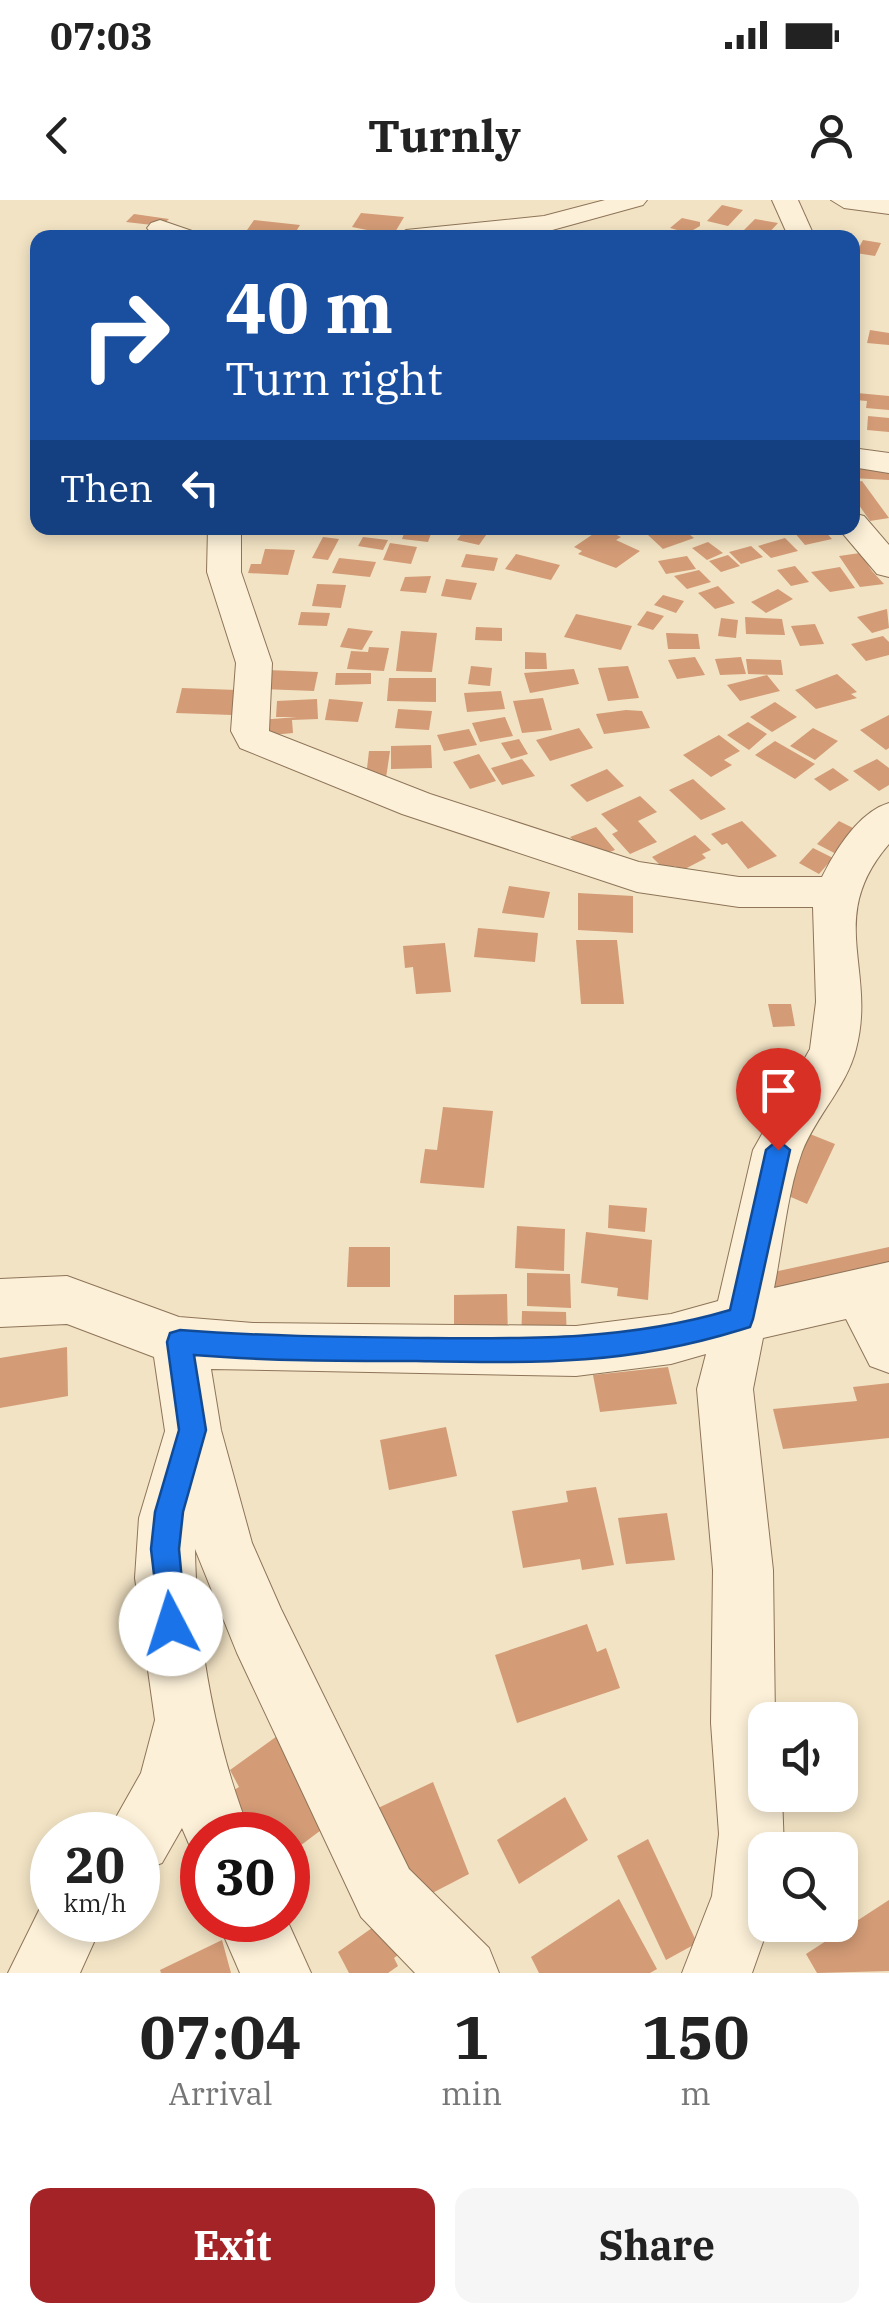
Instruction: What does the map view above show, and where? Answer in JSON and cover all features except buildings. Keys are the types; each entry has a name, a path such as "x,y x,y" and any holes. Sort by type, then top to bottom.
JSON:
{"street":[{"path":"551,230 634,200"},
{"path":"786,200 799,230"},
{"path":"844,200 889,206"},
{"path":"160,228 165,230"},
{"path":"860,458 889,463"},
{"path":"860,532 889,567"},
{"path":"224,535 224,572 254,664 250,731 254,739 416,804 636,877 739,892 836,892"},
{"path":"717,1973 746,1896 752,1834 743,1724 743,1570 724,1389 778,1150 833,1051 839,1002 833,933 836,892 852,859 889,817"},
{"path":"0,1304 67,1300 180,1342 253,1348 576,1351 671,1340 740,1319 874,1289 889,1348"},
{"path":"180,1342 193,1430 222,1546 385,1893 464,1973"},
{"path":"193,1430 169,1512 165,1549 171,1624 208,1812"},
{"path":"154,1812 170,1786 188,1712"},
{"path":"43,1973 59,1942"},
{"path":"261,1942 276,1973"}],"route":[{"path":"171,1624 165,1549 169,1512 193,1430 180,1342 253,1348 576,1351 671,1340 740,1319 778,1150"}]}
